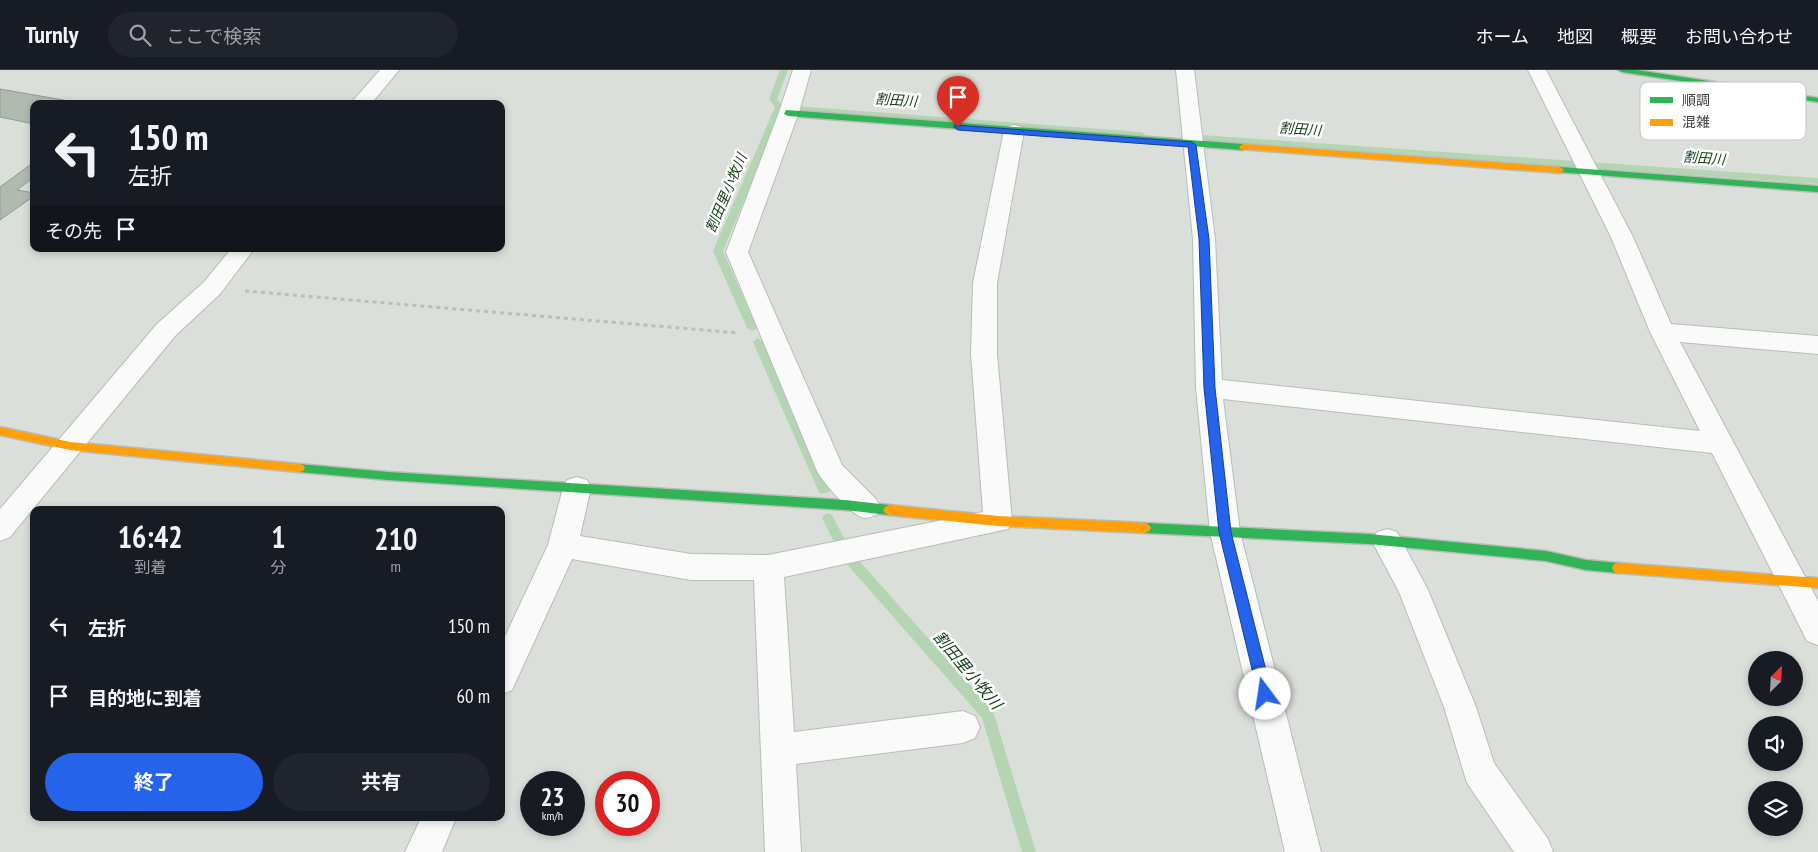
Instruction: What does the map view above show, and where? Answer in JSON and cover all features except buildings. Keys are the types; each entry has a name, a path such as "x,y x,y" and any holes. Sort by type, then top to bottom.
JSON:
{"street":[{"path":"364,100 390,70"},
{"path":"802,70 790,110 737,252 831,471 866,507"},
{"path":"1184,70 1204,239 1209,388 1225,532 1303,852"},
{"path":"1537,70 1622,237 1662,332 1720,444 1805,583 1818,631"},
{"path":"1622,70 1700,82"},
{"path":"790,110 1014,131 1191,140 1587,167 1818,188"},
{"path":"998,521 984,354 986,283 1014,131"},
{"path":"0,529 166,330 212,288 241,252"},
{"path":"1662,332 1818,345"},
{"path":"1209,388 1720,444"},
{"path":"0,431 70,446 388,476 866,507 998,521 1387,541 1546,556 1586,565 1805,583"},
{"path":"505,671 563,544 577,488"},
{"path":"563,544 691,566 768,568 998,521"},
{"path":"1387,541 1413,590 1456,698 1479,771 1535,852"},
{"path":"768,568 783,852"},
{"path":"778,750 963,727"},
{"path":"423,852 438,821"}],"path":[{"path":"212,288 773,336"}],"waterway":[{"name":"割田里小牧川","path":"779,107 773,99 784,70"},
{"name":"割田里小牧川","path":"752,328 718,251 779,107"},
{"name":"割田川","path":"779,107 1141,134"},
{"name":"割田川","path":"1187,137 1818,181"},
{"name":"割田里小牧川","path":"758,342 824,490"},
{"name":"割田里小牧川","path":"828,518 841,544"},
{"name":"割田里小牧川","path":"850,559 988,715 1029,852"}],"traffic: fast":[{"path":"1622,70 1700,82"},
{"path":"1806,98 1818,100"},
{"path":"789,112 788,114 1243,147"},
{"path":"1560,170 1818,189"},
{"path":"299,468 388,476 845,505 889,510"},
{"path":"1145,528 1369,539 1546,556 1586,565 1618,568"}],"traffic: slow":[{"path":"1243,147 1560,170"},
{"path":"0,431 70,446 299,468"},
{"path":"889,510 998,521 1145,528"},
{"path":"1618,568 1818,583"}],"route":[{"path":"958,127 1192,145 1204,239 1209,388 1225,532 1265,694"}]}
